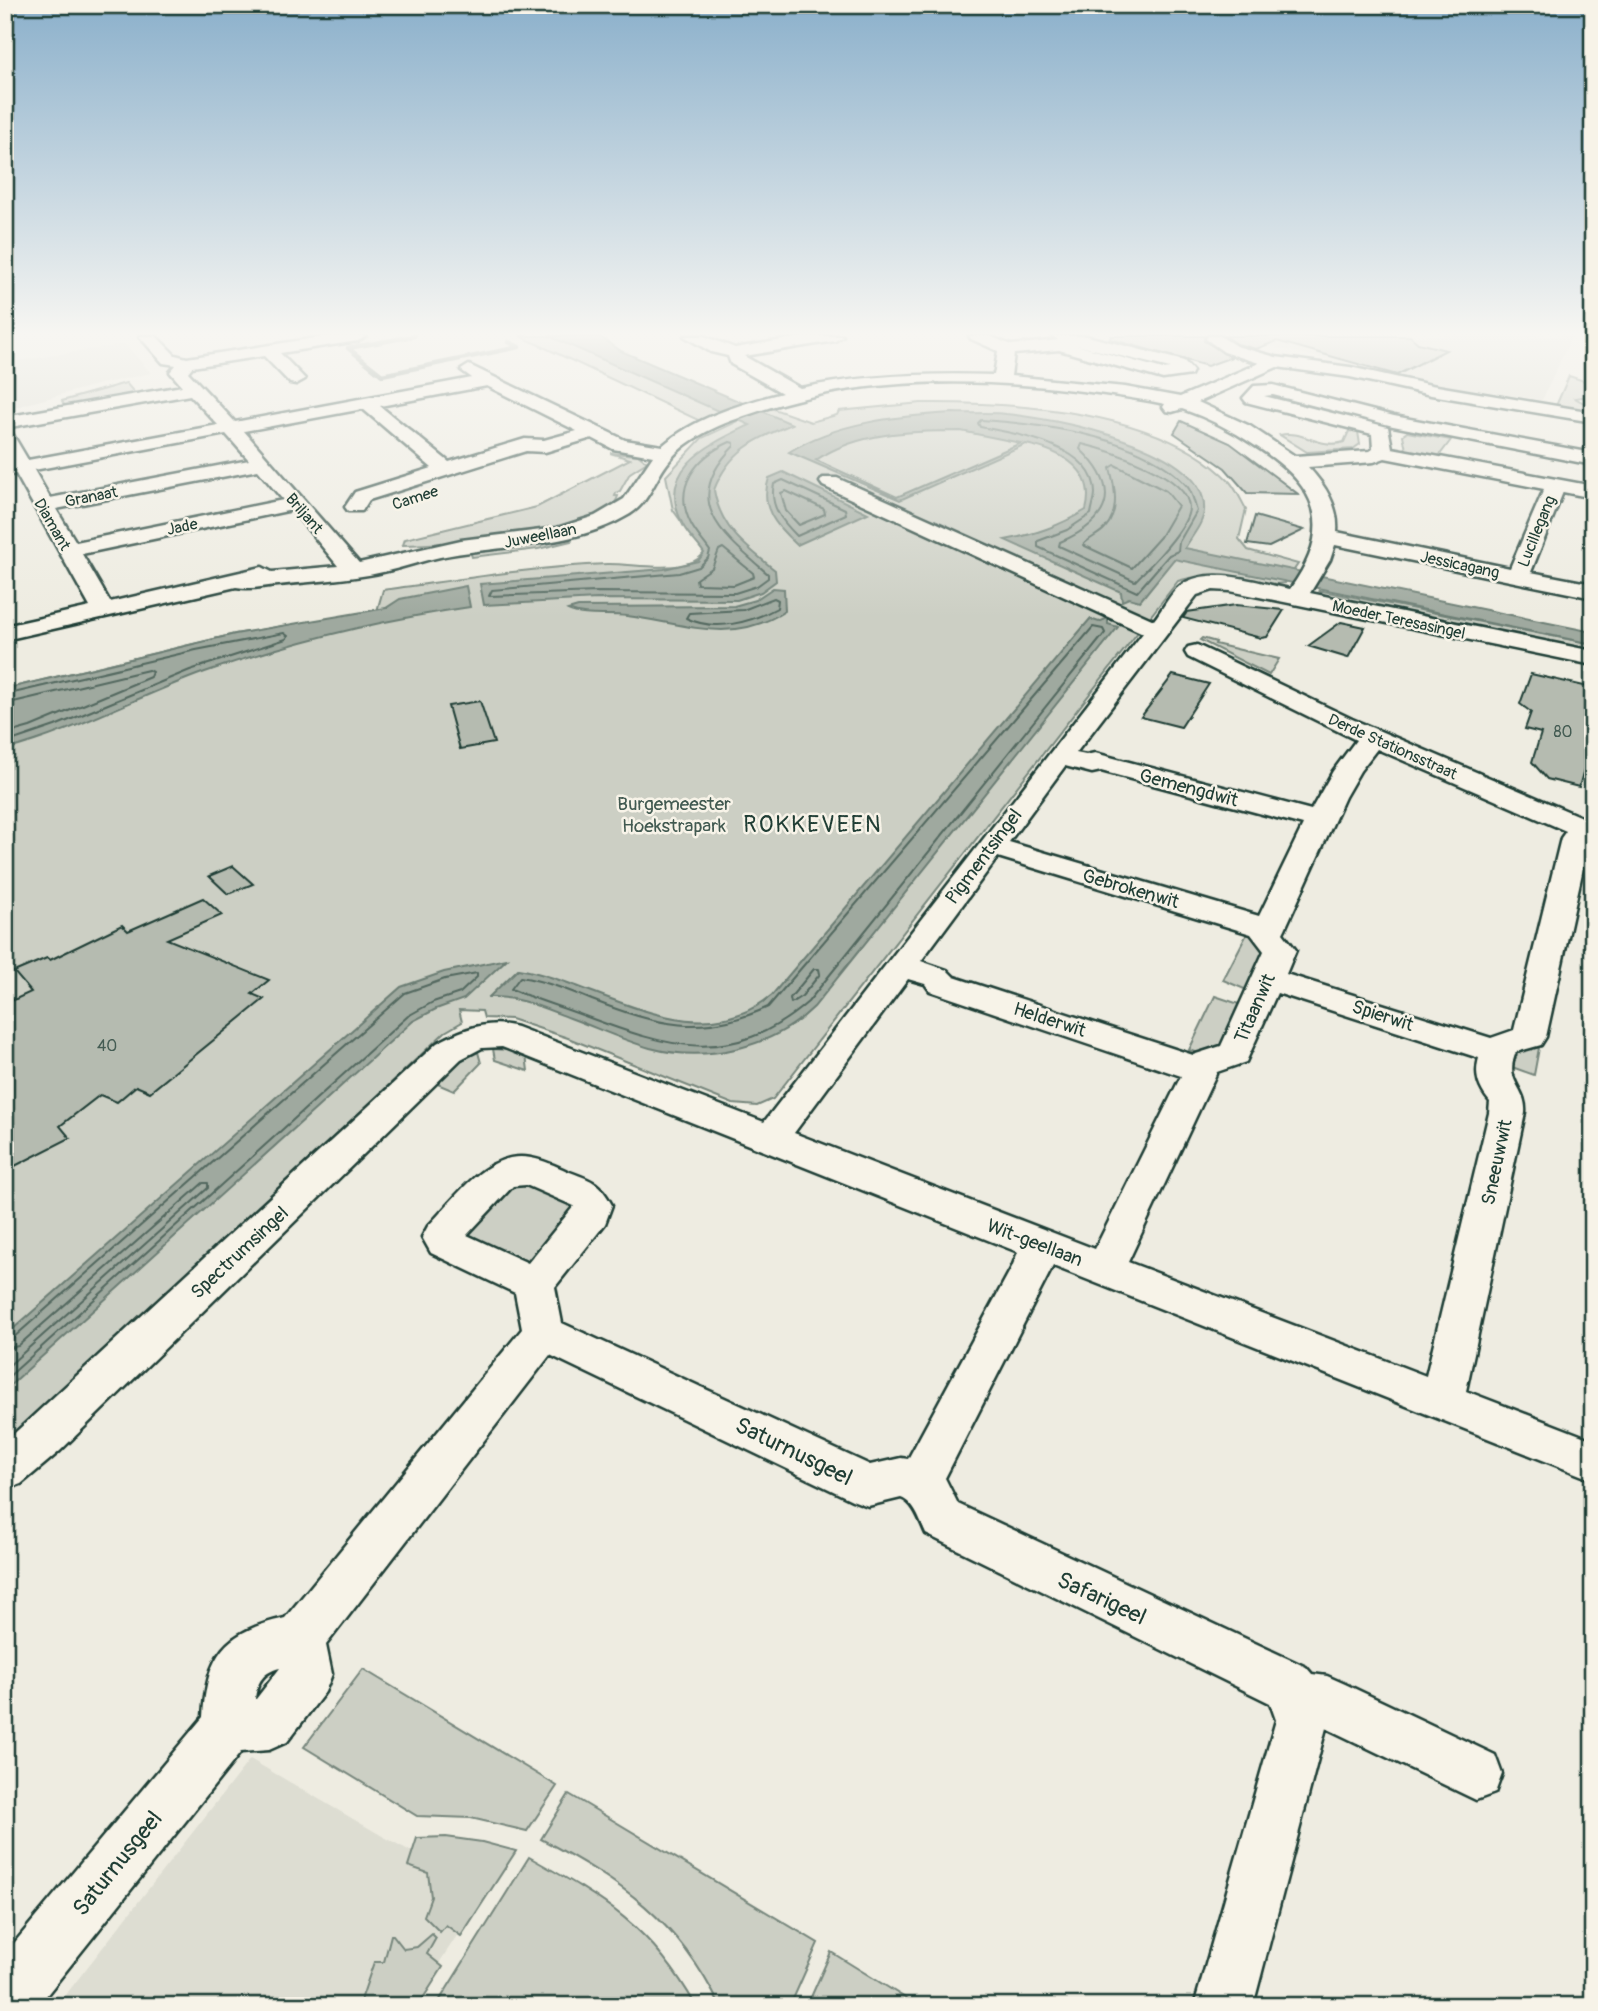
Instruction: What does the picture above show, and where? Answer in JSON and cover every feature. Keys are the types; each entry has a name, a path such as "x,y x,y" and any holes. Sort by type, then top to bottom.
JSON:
{"street":[{"path":"13,468 221,430"},
{"name":"Briljant","path":"233,430 348,562"},
{"path":"398,430 445,469"},
{"path":"590,430 620,445 666,452"},
{"name":"Juweellaan","path":"5,633 103,609 241,581 309,577 348,562 381,566 437,551 526,540 571,531 602,520 637,499 666,452 700,430"},
{"name":"Juweellaan","path":"1239,430 1292,462 1311,480 1327,509 1328,537 1319,564 1304,586"},
{"path":"1383,452 1386,430"},
{"path":"1411,430 1593,459"},
{"name":"Camee","path":"355,507 362,496 445,469 525,445 545,446 594,432"},
{"name":"Diamant","path":"5,437 13,468 43,505 103,609"},
{"name":"Camee","path":"303,510 386,506 545,455 545,446"},
{"path":"1292,462 1374,456 1383,452 1593,492"},
{"name":"Granaat","path":"43,505 263,463"},
{"path":"830,482 1157,630"},
{"name":"Lucillegang","path":"1518,576 1555,486"},
{"name":"Jade","path":"69,550 303,510"},
{"name":"Jessicagang","path":"1328,537 1593,591"},
{"name":"Pigmentsingel","path":"771,1138 1157,630 1189,590 1205,584"},
{"name":"Moeder Teresasingel","path":"1205,584 1304,586 1593,658"},
{"name":"Derde Stationsstraat","path":"1197,652 1262,687 1372,739 1589,830"},
{"path":"1269,929 1320,821 1361,745 1372,739"},
{"name":"Gemengdwit","path":"1060,757 1092,765 1095,761 1320,821"},
{"path":"1498,1052 1504,1044 1529,1037 1575,838 1589,830"},
{"name":"Gebrokenwit","path":"992,846 1269,929"},
{"name":"Titaanwit","path":"1202,1070 1207,1061 1234,1054 1280,950 1267,934 1269,929"},
{"name":"Helderwit","path":"901,966 936,977 942,984 1202,1070"},
{"name":"Spierwit","path":"1268,979 1498,1052"},
{"name":"Wit-geellaan","path":"475,1037 505,1035 1593,1460"},
{"name":"Spectrumsingel","path":"5,1470 44,1437 449,1051 475,1037"},
{"name":"Sneeuwwit","path":"1442,1400 1507,1113 1508,1100 1496,1086 1494,1067 1498,1052"},
{"path":"1105,1269 1202,1070"},
{"path":"920,1482 1029,1275 1041,1243"},
{"path":"534,1283 543,1333"},
{"name":"Saturnusgeel","path":"5,2000 228,1727 269,1724 307,1674 300,1639 543,1333 868,1486 901,1478 920,1482"},
{"name":"Safarigeel","path":"920,1482 931,1495 942,1519 1288,1685 1298,1698 1327,1702 1476,1774"},
{"path":"1223,2006 1302,1720 1298,1698"}],"shaded area":[{"path":"250,1759 384,1837 486,1891 411,2006 57,2006"}],"green space":[{"name":"Burgemeester Hoekstrapark","path":"719,430 1141,430 1166,439 1201,458 1230,482 1246,509 1239,539 1248,550 1298,564 1285,583 1206,577 1178,581 773,1099 757,1106 733,1104 568,1038 511,1019 484,1018 482,1011 459,1010 462,1022 445,1032 29,1424 16,1432 5,1434 5,689 235,634 377,611 383,590 551,568 607,564 659,567 685,564 704,553 673,510 666,476 702,438"},
{"path":"1349,431 1358,432 1360,444 1353,449 1307,452 1280,435 1296,435 1335,444 1344,442"},
{"path":"1407,432 1451,440 1439,456 1406,450 1403,435"},
{"path":"610,453 638,455 647,462 630,473 608,509 586,519 521,534 451,543 403,545 405,539 537,507 630,459"},
{"path":"566,537 571,541 538,549 472,557 470,551"},
{"path":"1318,590 1593,644 1593,652 1329,598"},
{"path":"1202,638 1216,642 1215,644 1279,659 1269,675 1200,640"},
{"path":"1249,930 1268,949 1249,991 1223,980"},
{"path":"1215,996 1242,1005 1222,1049 1199,1053 1189,1050"},
{"path":"1532,1046 1539,1048 1534,1075 1512,1067 1516,1050"},
{"path":"493,1049 526,1055 528,1071 495,1060"},
{"path":"478,1052 481,1063 454,1091 435,1083 454,1064"},
{"path":"520,1183 575,1206 532,1261 518,1261 472,1241 467,1229 504,1187"},
{"path":"363,1669 557,1786 527,1831 471,1818 417,1816 304,1747"},
{"path":"569,1794 818,1943 790,2006 720,2006 686,1950 645,1906 597,1871 541,1839"},
{"path":"446,1837 482,1842 516,1851 461,1936 446,1925 440,1932 424,1916 431,1897 428,1873 408,1866 417,1838"},
{"path":"529,1857 581,1887 644,1935 662,1955 696,2006 436,2006"},
{"path":"432,1934 436,1938 427,1954 443,1967 418,2006 359,2006 374,1962 384,1962 391,1935 404,1949 417,1947"},
{"path":"831,1952 918,2006 807,2006"}],"water":[{"path":"740,430 778,430 755,441 736,456 727,465 714,490 728,526 745,545 775,570 776,581 761,592 737,600 597,599 484,605 480,584 664,569 698,561 704,553 684,527 676,507 675,489 680,475 690,462 718,441"},
{"path":"839,430 1090,430 1156,453 1182,469 1199,489 1203,516 1185,548 1593,632 1593,644 1174,559 1140,601 1129,598 1122,601 1121,592 1005,540 1047,529 1086,510 1086,483 1081,473 1063,457 1026,444 900,500 789,452","holes":["961,431 1021,443 897,497 816,460 849,444 904,433"]},
{"path":"783,472 868,513 797,545 776,523 766,498 769,478"},
{"path":"466,586 470,607 369,625 270,651 205,672 56,734 5,750 5,689 235,634 386,608 400,599"},
{"path":"773,588 784,589 785,611 746,628 727,630 688,627 627,616 582,614 568,610 578,607 734,606 755,600"},
{"path":"1108,618 1108,624 1118,627 814,1007 779,1033 759,1042 716,1052 671,1052 640,1045 530,1003 489,997 518,969 679,1019 711,1020 742,1013 772,995 1090,619 1099,622"},
{"path":"507,959 464,999 413,1021 5,1390 5,1336 401,987 444,972"}],"building":[{"path":"1176,430 1201,430 1230,443 1298,494 1247,493 1225,468 1174,433"},
{"path":"1255,516 1304,530 1269,547 1247,544"},
{"path":"1236,605 1284,610 1267,637 1261,638 1183,618 1187,612"},
{"path":"1341,622 1365,627 1348,658 1308,646"},
{"path":"1531,674 1593,688 1593,737 1579,787 1547,779 1532,762 1541,733 1525,729 1531,712 1520,704"},
{"path":"1173,675 1209,684 1181,727 1141,717"},
{"path":"480,701 494,743 460,749 448,706"},
{"path":"233,866 253,884 228,894 209,876"},
{"path":"203,898 222,915 167,939 269,980 252,994 264,999 150,1092 136,1086 117,1102 100,1095 60,1126 70,1138 5,1171 5,1004 31,992 14,972 47,958 50,960 122,925 128,931"}],"district":[{"name":"ROKKEVEEN","path":"813,824"}]}
